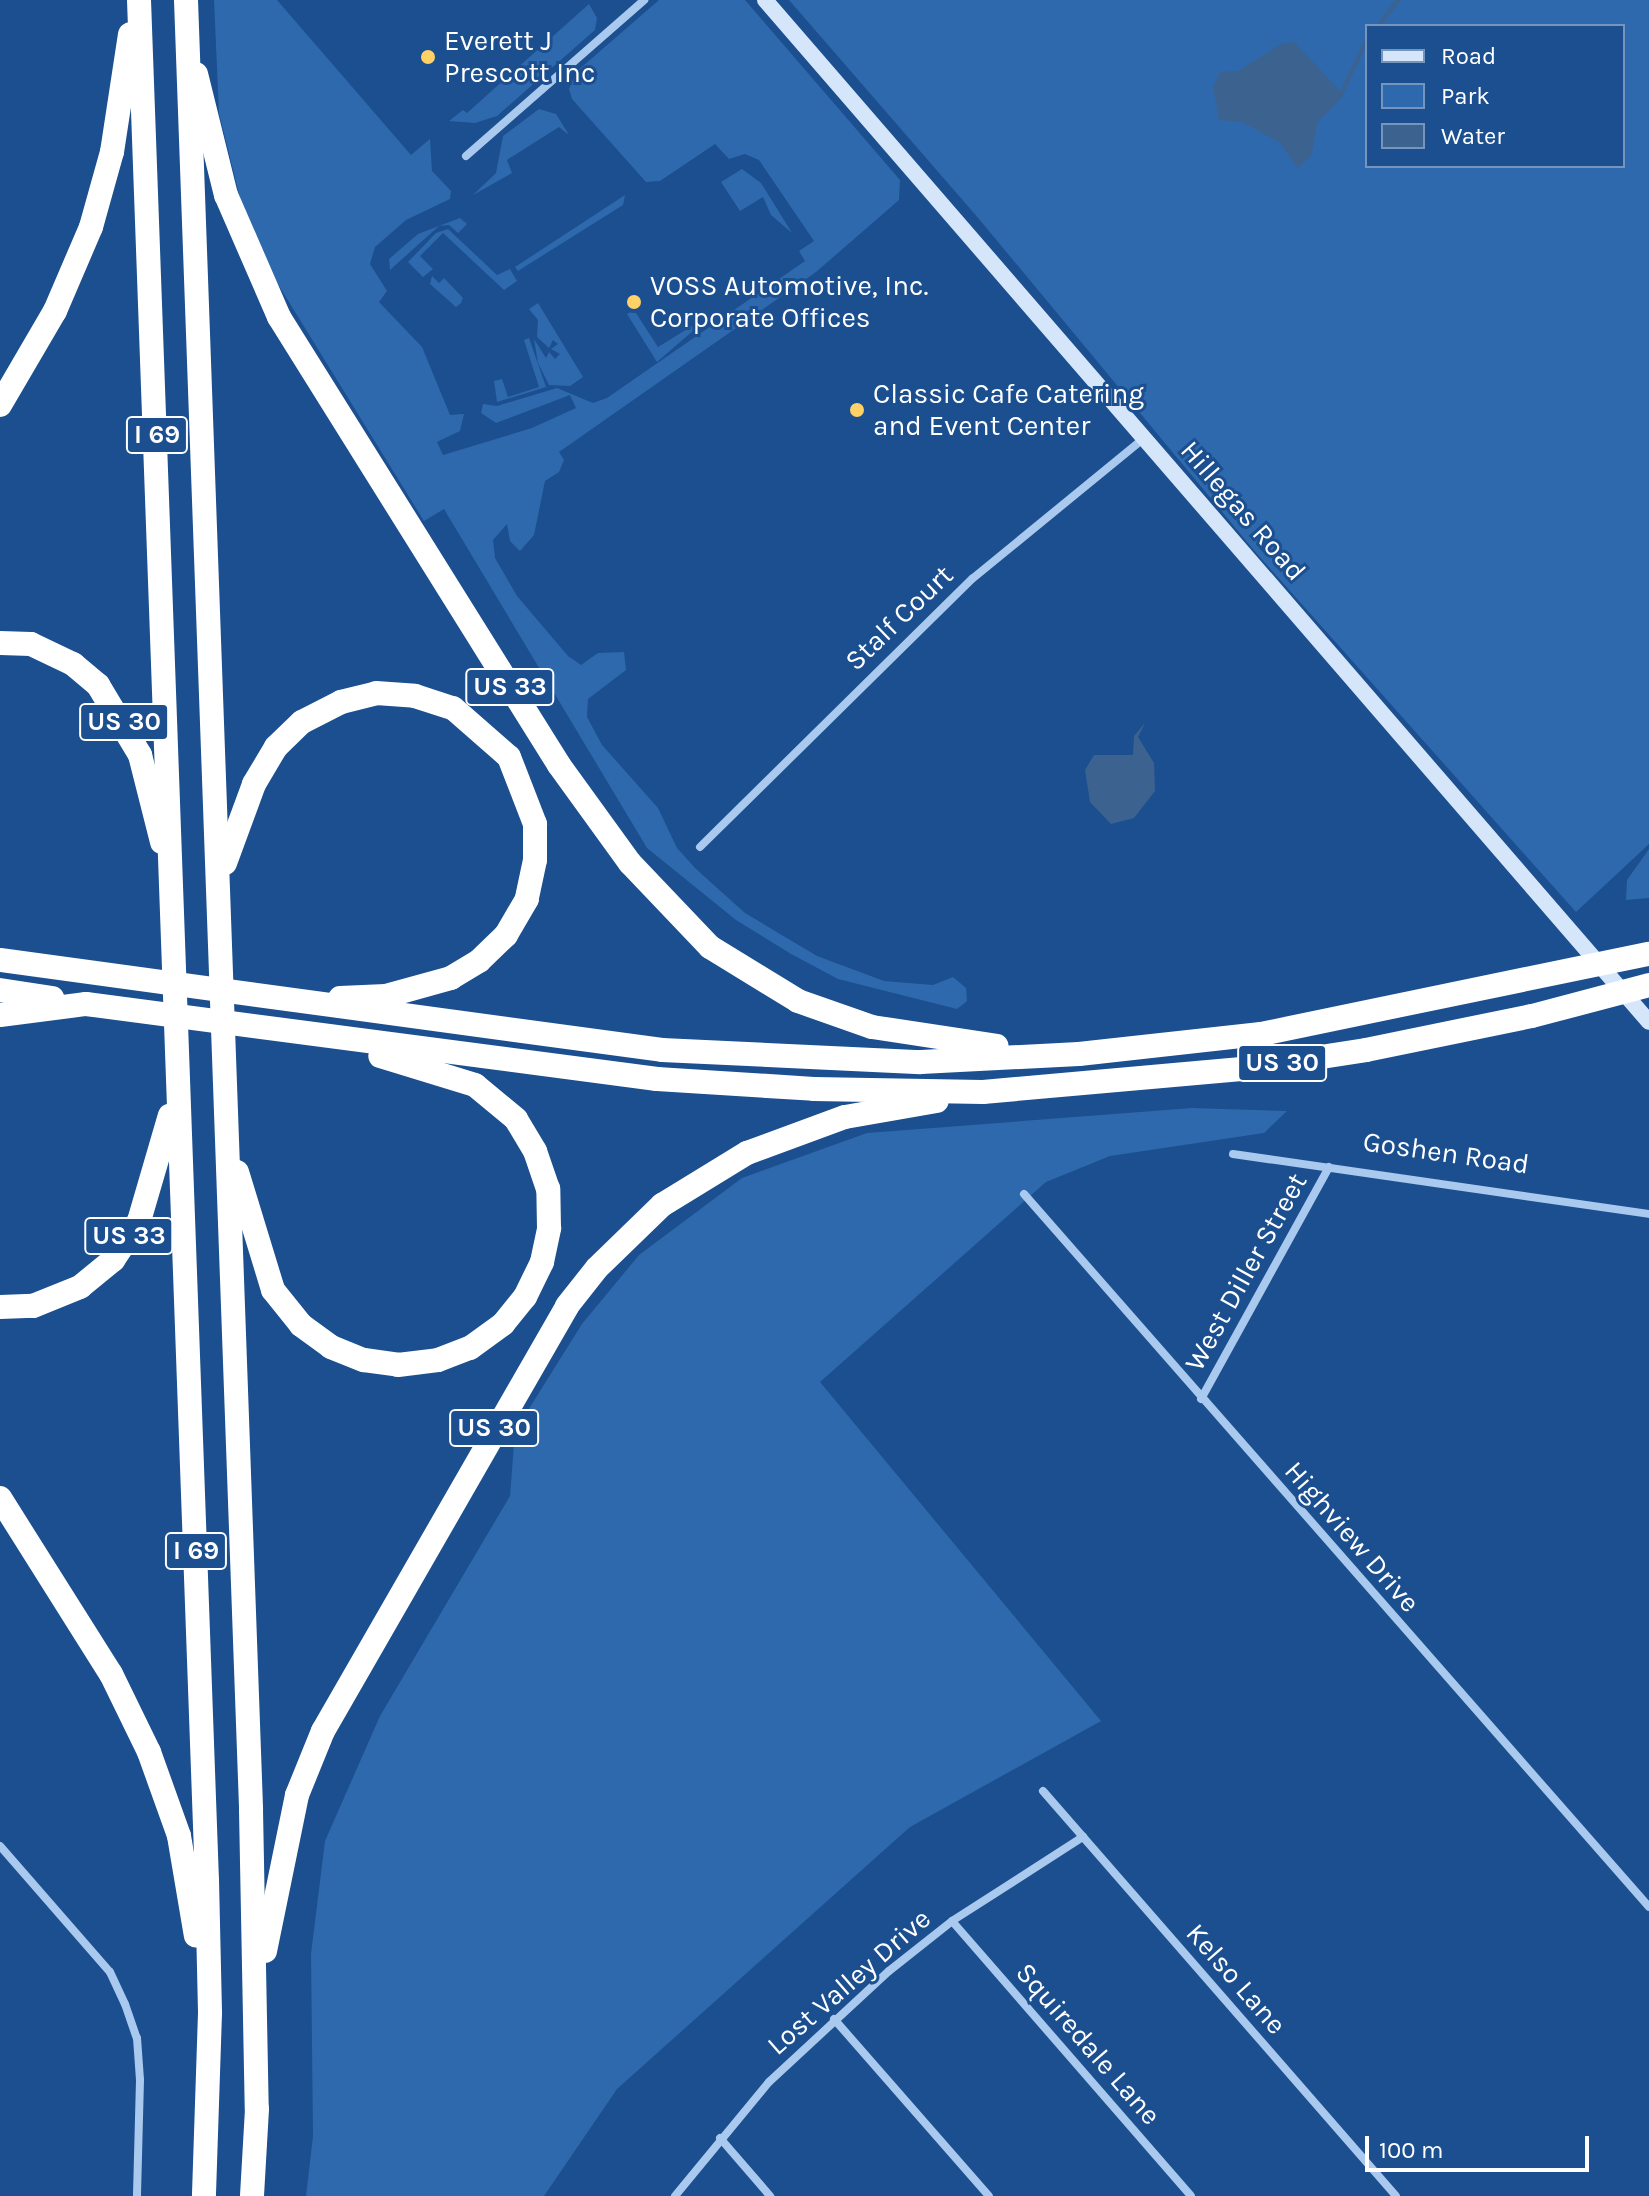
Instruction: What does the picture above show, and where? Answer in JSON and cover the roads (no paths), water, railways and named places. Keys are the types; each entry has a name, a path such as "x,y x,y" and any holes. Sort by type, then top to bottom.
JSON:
{"highway":[{"path":"0,405 55,311 91,227 112,152 138,0"},
{"name":"I 69","path":"138,0 210,2013 204,2196"},
{"name":"I 69","path":"186,0 221,873 226,1131 256,2000 252,2196"},
{"name":"US 33","path":"187,50 207,106 226,195 279,317 559,765 630,863 710,947 798,1001 887,1030 957,1043 1079,1054"},
{"name":"US 30","path":"0,643 31,644 73,664 98,685 140,755 171,870"},
{"path":"221,873 254,784 276,747 302,722 341,702 376,693 415,696 453,708 509,757 535,824 535,860 527,899 506,935 479,961 417,990 303,999"},
{"name":"US 30","path":"0,949 92,969 303,999 448,1024 677,1052 921,1062 1079,1054 1301,1027 1649,954"},
{"path":"0,960 92,969"},
{"name":"US 30","path":"256,2000 297,1795 323,1731 543,1342 597,1268 662,1205 747,1153 845,1117 983,1092 1250,1068 1366,1050 1532,1016 1649,985"},
{"path":"0,990 303,1035 657,1079 814,1089 983,1092"},
{"path":"0,1015 94,1005"},
{"path":"226,1131 273,1290 301,1325 331,1347 364,1360 398,1365 438,1360 470,1348 503,1324 525,1297 542,1262 549,1228 548,1189 535,1151 516,1119 475,1085 303,1035"},
{"name":"US 33","path":"0,1307 33,1306 80,1287 113,1260 139,1221 177,1089"},
{"path":"0,1498 111,1674 149,1752 179,1836 210,2013"}],"main road":[{"name":"Hillegas Road","path":"765,0 1649,1022"}],"street":[{"path":"466,156 644,0"},
{"name":"Stalf Court","path":"700,847 972,579 1144,438"},
{"name":"Goshen Road","path":"1233,1154 1649,1214"},
{"name":"West Diller Street","path":"1201,1399 1329,1167"},
{"name":"Highview Drive","path":"1024,1194 1649,1907"},
{"name":"Kelso Lane","path":"1043,1791 1391,2194"},
{"name":"Lost Valley Drive","path":"675,2196 720,2138 834,2019 952,1921 1083,1837"},
{"path":"0,1846 110,1972 125,2004 137,2038 140,2080 137,2196"},
{"name":"Squiredale Lane","path":"952,1921 1191,2196"},
{"path":"834,2019 989,2196"},
{"path":"720,2138 770,2196"}],"water":[{"path":"1294,42 1344,95 1318,122 1311,156 1298,168 1279,142 1242,122 1219,120 1213,87 1220,72 1238,71 1281,44"},
{"path":"1145,723 1138,737 1154,763 1155,791 1134,818 1111,824 1090,802 1085,770 1094,755 1133,755 1134,736"}],"waterway":[{"path":"1380,24 1398,0"},
{"path":"1342,92 1365,44"}],"place":[{"name":"Everett J Prescott Inc","path":"428,57"},
{"name":"VOSS Automotive, Inc. Corporate Offices","path":"634,302"},
{"name":"Classic Cafe Catering and Event Center","path":"857,410"}]}
